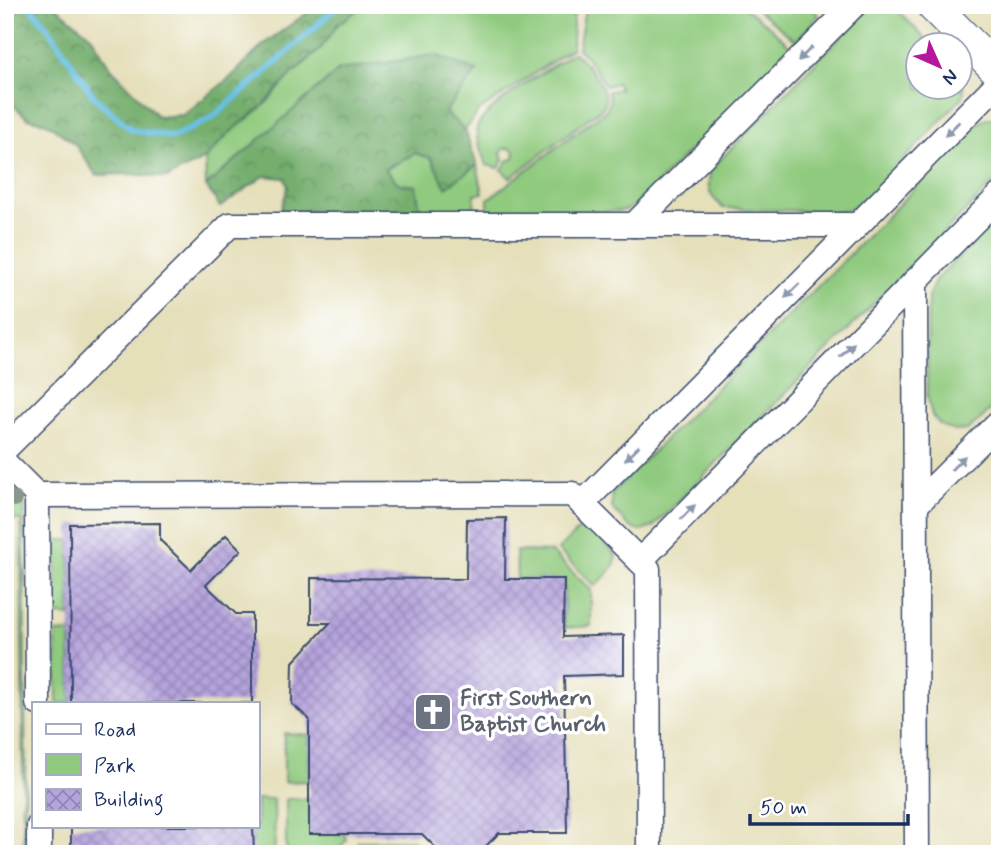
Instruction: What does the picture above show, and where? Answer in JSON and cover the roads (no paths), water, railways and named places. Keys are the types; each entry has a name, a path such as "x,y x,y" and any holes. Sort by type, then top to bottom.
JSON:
{"main road":[{"path":"932,5 1000,73"}],"lane":[{"path":"634,225 854,5"},
{"path":"582,504 1000,81"},
{"path":"640,561 1000,195"},
{"path":"5,450 230,225 857,225"},
{"path":"915,281 917,854"},
{"path":"916,505 1000,421"},
{"path":"5,463 37,495 38,702"},
{"path":"37,495 572,494 648,569 649,854"},
{"path":"39,828 39,854"}],"waterway":[{"path":"29,5 49,29 94,97 132,130 173,137 212,118 339,5"}],"place":[{"name":"First Southern Baptist Church","path":"433,712"}]}
